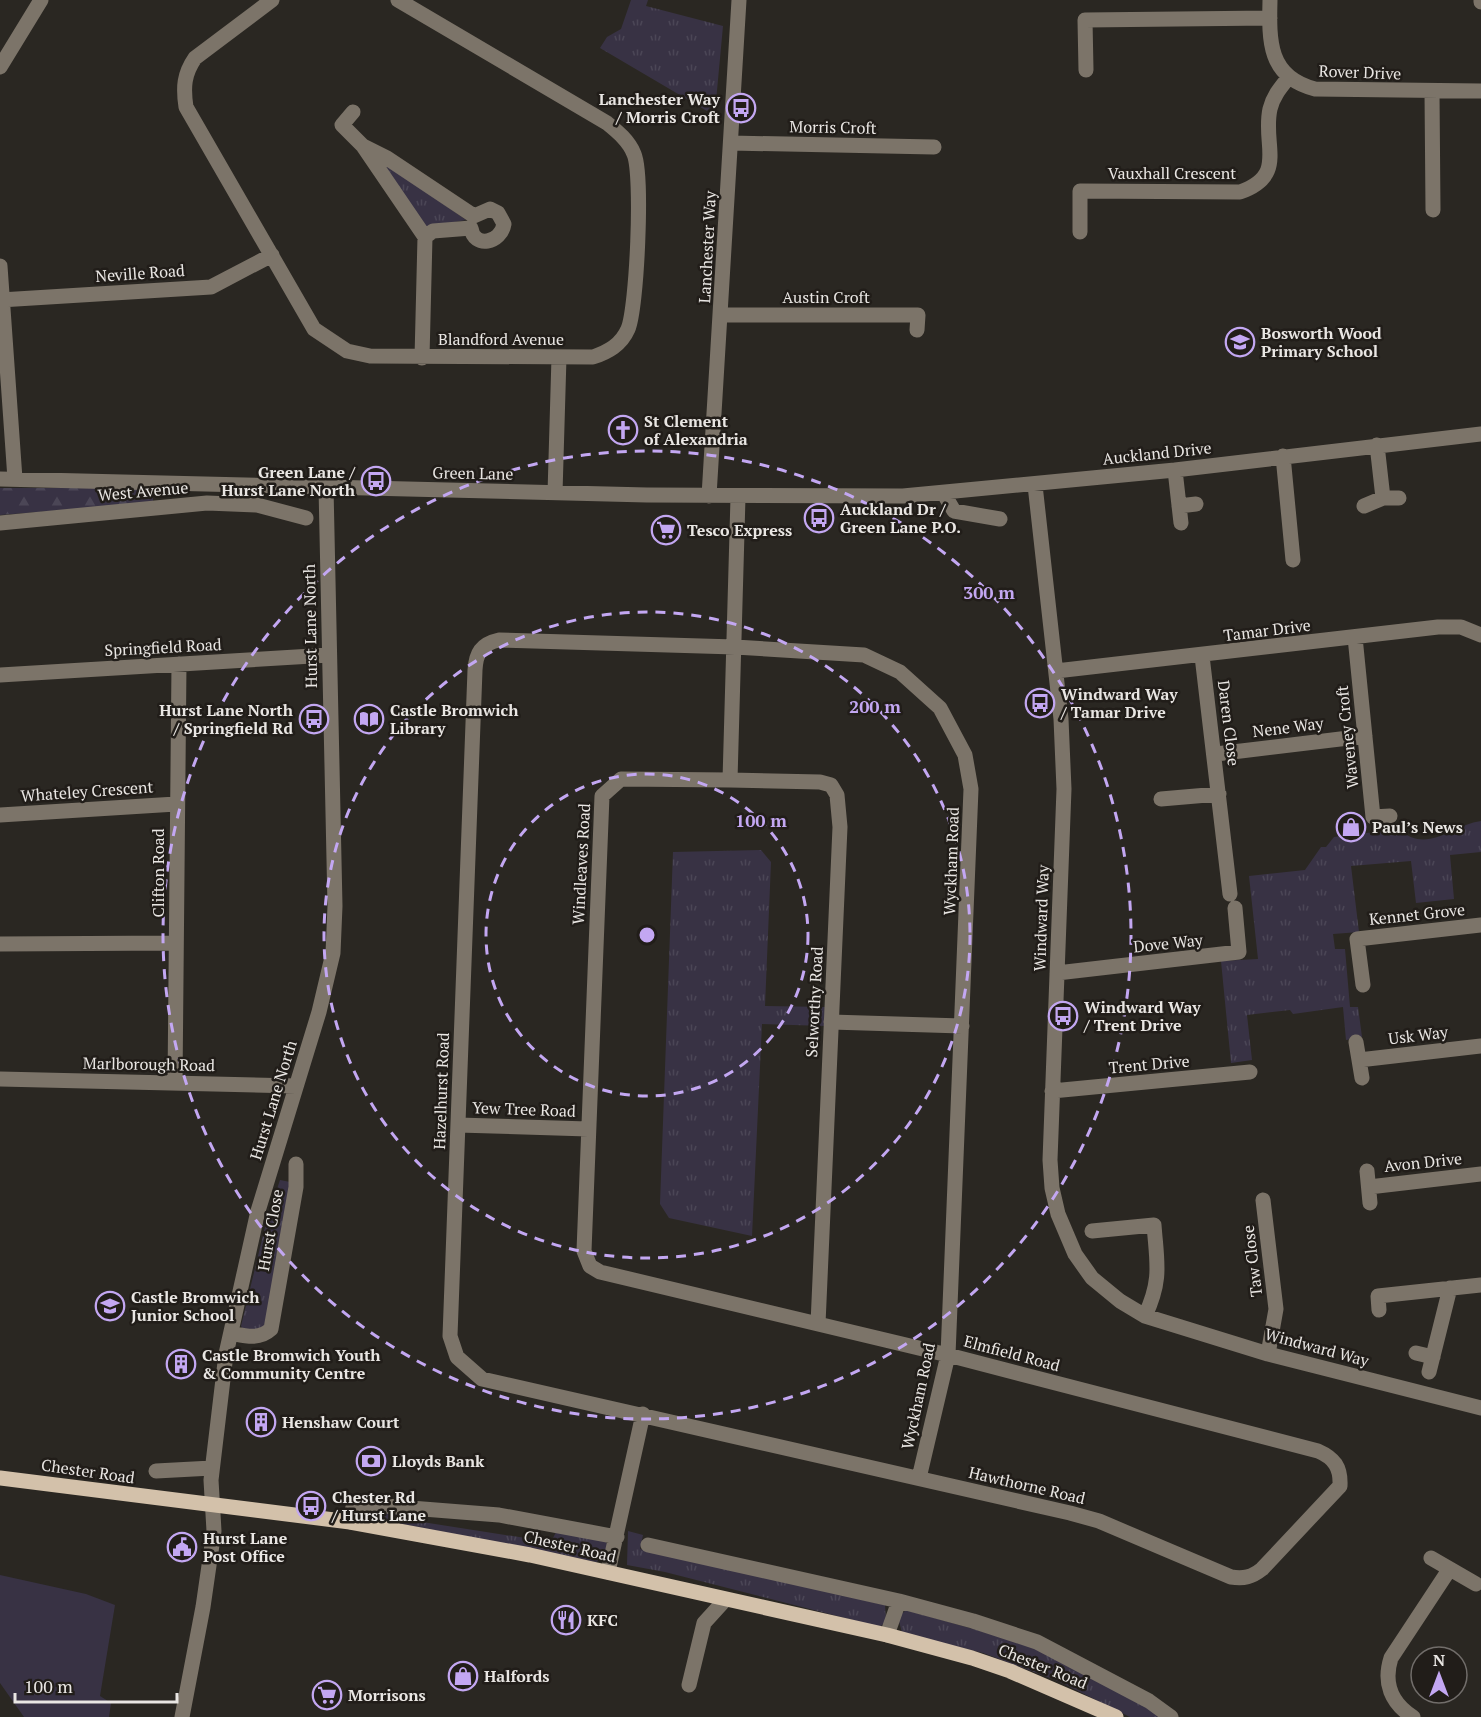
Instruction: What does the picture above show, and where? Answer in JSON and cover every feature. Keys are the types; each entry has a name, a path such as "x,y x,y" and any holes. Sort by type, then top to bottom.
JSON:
{"main road":[{"name":"Chester Road","path":"0,1478 350,1522 437,1536 608,1572 724,1601 887,1635 1010,1671 1116,1717"}],"street":[{"path":"0,67 41,0"},
{"name":"Blandford Avenue","path":"272,0 195,58 187,70 183,89 186,106 315,329 330,342 357,354 422,358 593,357 608,352 628,331 633,314 638,209 635,155 625,138 607,123 398,0"},
{"name":"Lanchester Way","path":"709,496 731,143 730,112 739,0"},
{"path":"1270,0 1272,51 1280,69 1289,77"},
{"path":"1086,70 1085,20 1270,18"},
{"name":"Rover Drive","path":"1289,77 1299,85 1315,90 1481,92"},
{"name":"Vauxhall Crescent","path":"1080,232 1080,191 1240,192 1256,187 1265,178 1269,166 1269,111 1275,96 1289,77"},
{"path":"1432,92 1432,210"},
{"path":"353,112 342,125 363,146 425,237 422,358"},
{"name":"Morris Croft","path":"731,143 934,147"},
{"path":"363,146 387,158 473,222 432,231 425,237"},
{"name":"Neville Road","path":"1,300 211,287 272,255"},
{"path":"0,266 8,479"},
{"name":"Austin Croft","path":"721,315 918,315 917,330"},
{"path":"555,493 559,357"},
{"name":"Auckland Drive","path":"1035,484 1481,435"},
{"path":"1364,506 1391,498 1377,445"},
{"path":"1282,456 1293,560"},
{"path":"1175,470 1181,523"},
{"name":"Green Lane","path":"8,479 738,497 944,494 1035,484"},
{"name":"Windward Way","path":"1035,484 1056,671 1064,789 1052,1091 1052,1188 1064,1234 1092,1278 1120,1301 1145,1316 1269,1353 1481,1408"},
{"name":"Hurst Lane North","path":"182,1717 209,1570 214,1524 212,1468 231,1333 258,1211 319,1012 335,932 326,487"},
{"path":"944,494 954,511 1000,519"},
{"path":"288,512 294,497"},
{"path":"730,780 738,497"},
{"name":"West Avenue","path":"0,523 207,503 257,505 306,518"},
{"path":"1179,506 1196,504"},
{"name":"Tamar Drive","path":"1056,671 1202,656 1438,627 1461,627 1480,634"},
{"name":"Waveney Croft","path":"1355,637 1373,818 1390,816"},
{"name":"Wyckham Road","path":"499,640 735,647 864,655 900,672 915,683 940,708 949,722 965,755 971,789 962,1026 948,1355 919,1478"},
{"name":"Hazelhurst Road","path":"499,640 484,645 476,659 450,1336 457,1357 482,1379 643,1414"},
{"name":"Springfield Road","path":"0,675 329,655"},
{"name":"Daren Close","path":"1202,656 1216,754 1232,901"},
{"name":"Clifton Road","path":"175,1083 178,664"},
{"name":"Nene Way","path":"1216,754 1365,736"},
{"name":"Windleaves Road","path":"600,1272 590,1266 584,1251 602,796 621,779 730,780"},
{"name":"Selworthy Road","path":"730,780 820,782 831,785 837,795 840,827 818,1324"},
{"path":"1161,799 1219,794"},
{"name":"Whateley Crescent","path":"0,815 176,804"},
{"name":"Dove Way","path":"1057,973 1239,952 1232,901"},
{"name":"Kennet Grove","path":"1363,985 1357,939 1481,925"},
{"path":"0,944 176,943"},
{"path":"831,1022 962,1026"},
{"path":"1356,1042 1362,1077"},
{"name":"Usk Way","path":"1359,1060 1481,1046"},
{"name":"Trent Drive","path":"1052,1091 1250,1072"},
{"name":"Marlborough Road","path":"0,1079 296,1086"},
{"name":"Yew Tree Road","path":"458,1125 588,1129"},
{"name":"Hurst Close","path":"231,1333 255,1337 264,1336 271,1329 296,1187 296,1164"},
{"path":"1367,1171 1370,1203"},
{"name":"Avon Drive","path":"1369,1187 1481,1174"},
{"name":"Taw Close","path":"1263,1200 1275,1309 1269,1353"},
{"path":"1092,1230 1154,1225 1159,1279 1156,1293 1145,1316"},
{"name":"Elmfield Road","path":"600,1272 948,1355 1318,1451 1334,1460 1338,1467"},
{"path":"1378,1303 1450,1288 1481,1285"},
{"path":"1416,1353 1431,1364 1450,1288"},
{"path":"608,1572 643,1414"},
{"name":"Hawthorne Road","path":"643,1414 1099,1521 1231,1577 1243,1579 1253,1576 1262,1569 1334,1495 1340,1485 1338,1467"},
{"path":"156,1471 212,1468"},
{"path":"350,1522 353,1507 360,1504 499,1515 617,1537"},
{"name":"Chester Road","path":"648,1545 899,1601 1037,1642 1149,1701 1171,1717"},
{"path":"1431,1557 1449,1570 1476,1584"},
{"path":"1413,1717 1402,1710 1392,1697 1387,1669 1391,1658 1449,1570"},
{"path":"689,1685 704,1623 724,1601"},
{"path":"887,1635 899,1601"}],"green space":[{"path":"631,0 648,0 646,6 723,26 716,101 707,111 600,48 607,37 621,29"},
{"path":"373,154 466,220 426,227"},
{"path":"0,488 153,488 153,503 0,515"},
{"path":"1481,821 1481,852 1450,855 1454,899 1416,903 1411,861 1351,866 1359,932 1333,934 1335,949 1345,949 1350,1007 1358,1007 1362,1037 1346,1040 1343,1007 1293,1014 1290,1010 1247,1015 1252,1060 1231,1063 1221,961 1258,959 1249,876 1305,870 1321,847 1326,847 1334,837 1399,829 1409,836 1430,839"},
{"path":"761,850 771,862 765,1006 825,1007 825,1026 762,1024 752,1236 669,1218 660,1204 673,852"},
{"path":"280,1180 290,1182 277,1267 263,1332 245,1332 241,1326 267,1219"},
{"path":"376,1510 422,1514 422,1522 551,1542 556,1532 605,1540 608,1546 607,1555 596,1562 372,1518"},
{"path":"628,1531 643,1535 640,1549 885,1605 886,1621 880,1627 665,1572 627,1565"},
{"path":"0,1575 86,1594 115,1605 100,1696 111,1703 109,1717 24,1717 0,1683"},
{"path":"906,1610 1027,1644 1146,1706 1162,1717 1130,1717 1058,1681 983,1653 902,1633 898,1617"}],"place":[{"name":"Lanchester Way / Morris Croft","path":"741,108"},
{"name":"Bosworth Wood Primary School","path":"1240,342"},
{"name":"St Clement of Alexandria","path":"623,430"},
{"name":"Green Lane / Hurst Lane North","path":"376,481"},
{"name":"Auckland Dr / Green Lane P.O.","path":"819,518"},
{"name":"Tesco Express","path":"666,530"},
{"name":"Windward Way / Tamar Drive","path":"1040,703"},
{"name":"Hurst Lane North / Springfield Rd","path":"314,719"},
{"name":"Castle Bromwich Library","path":"369,719"},
{"name":"Paul’s News","path":"1351,827"},
{"name":"Windward Way / Trent Drive","path":"1063,1016"},
{"name":"Castle Bromwich Junior School","path":"110,1306"},
{"name":"Castle Bromwich Youth & Community Centre","path":"181,1364"},
{"name":"Henshaw Court","path":"261,1422"},
{"name":"Lloyds Bank","path":"371,1461"},
{"name":"Chester Rd / Hurst Lane","path":"311,1506"},
{"name":"Hurst Lane Post Office","path":"182,1547"},
{"name":"KFC","path":"566,1620"},
{"name":"Halfords","path":"463,1676"},
{"name":"Morrisons","path":"327,1695"}]}
